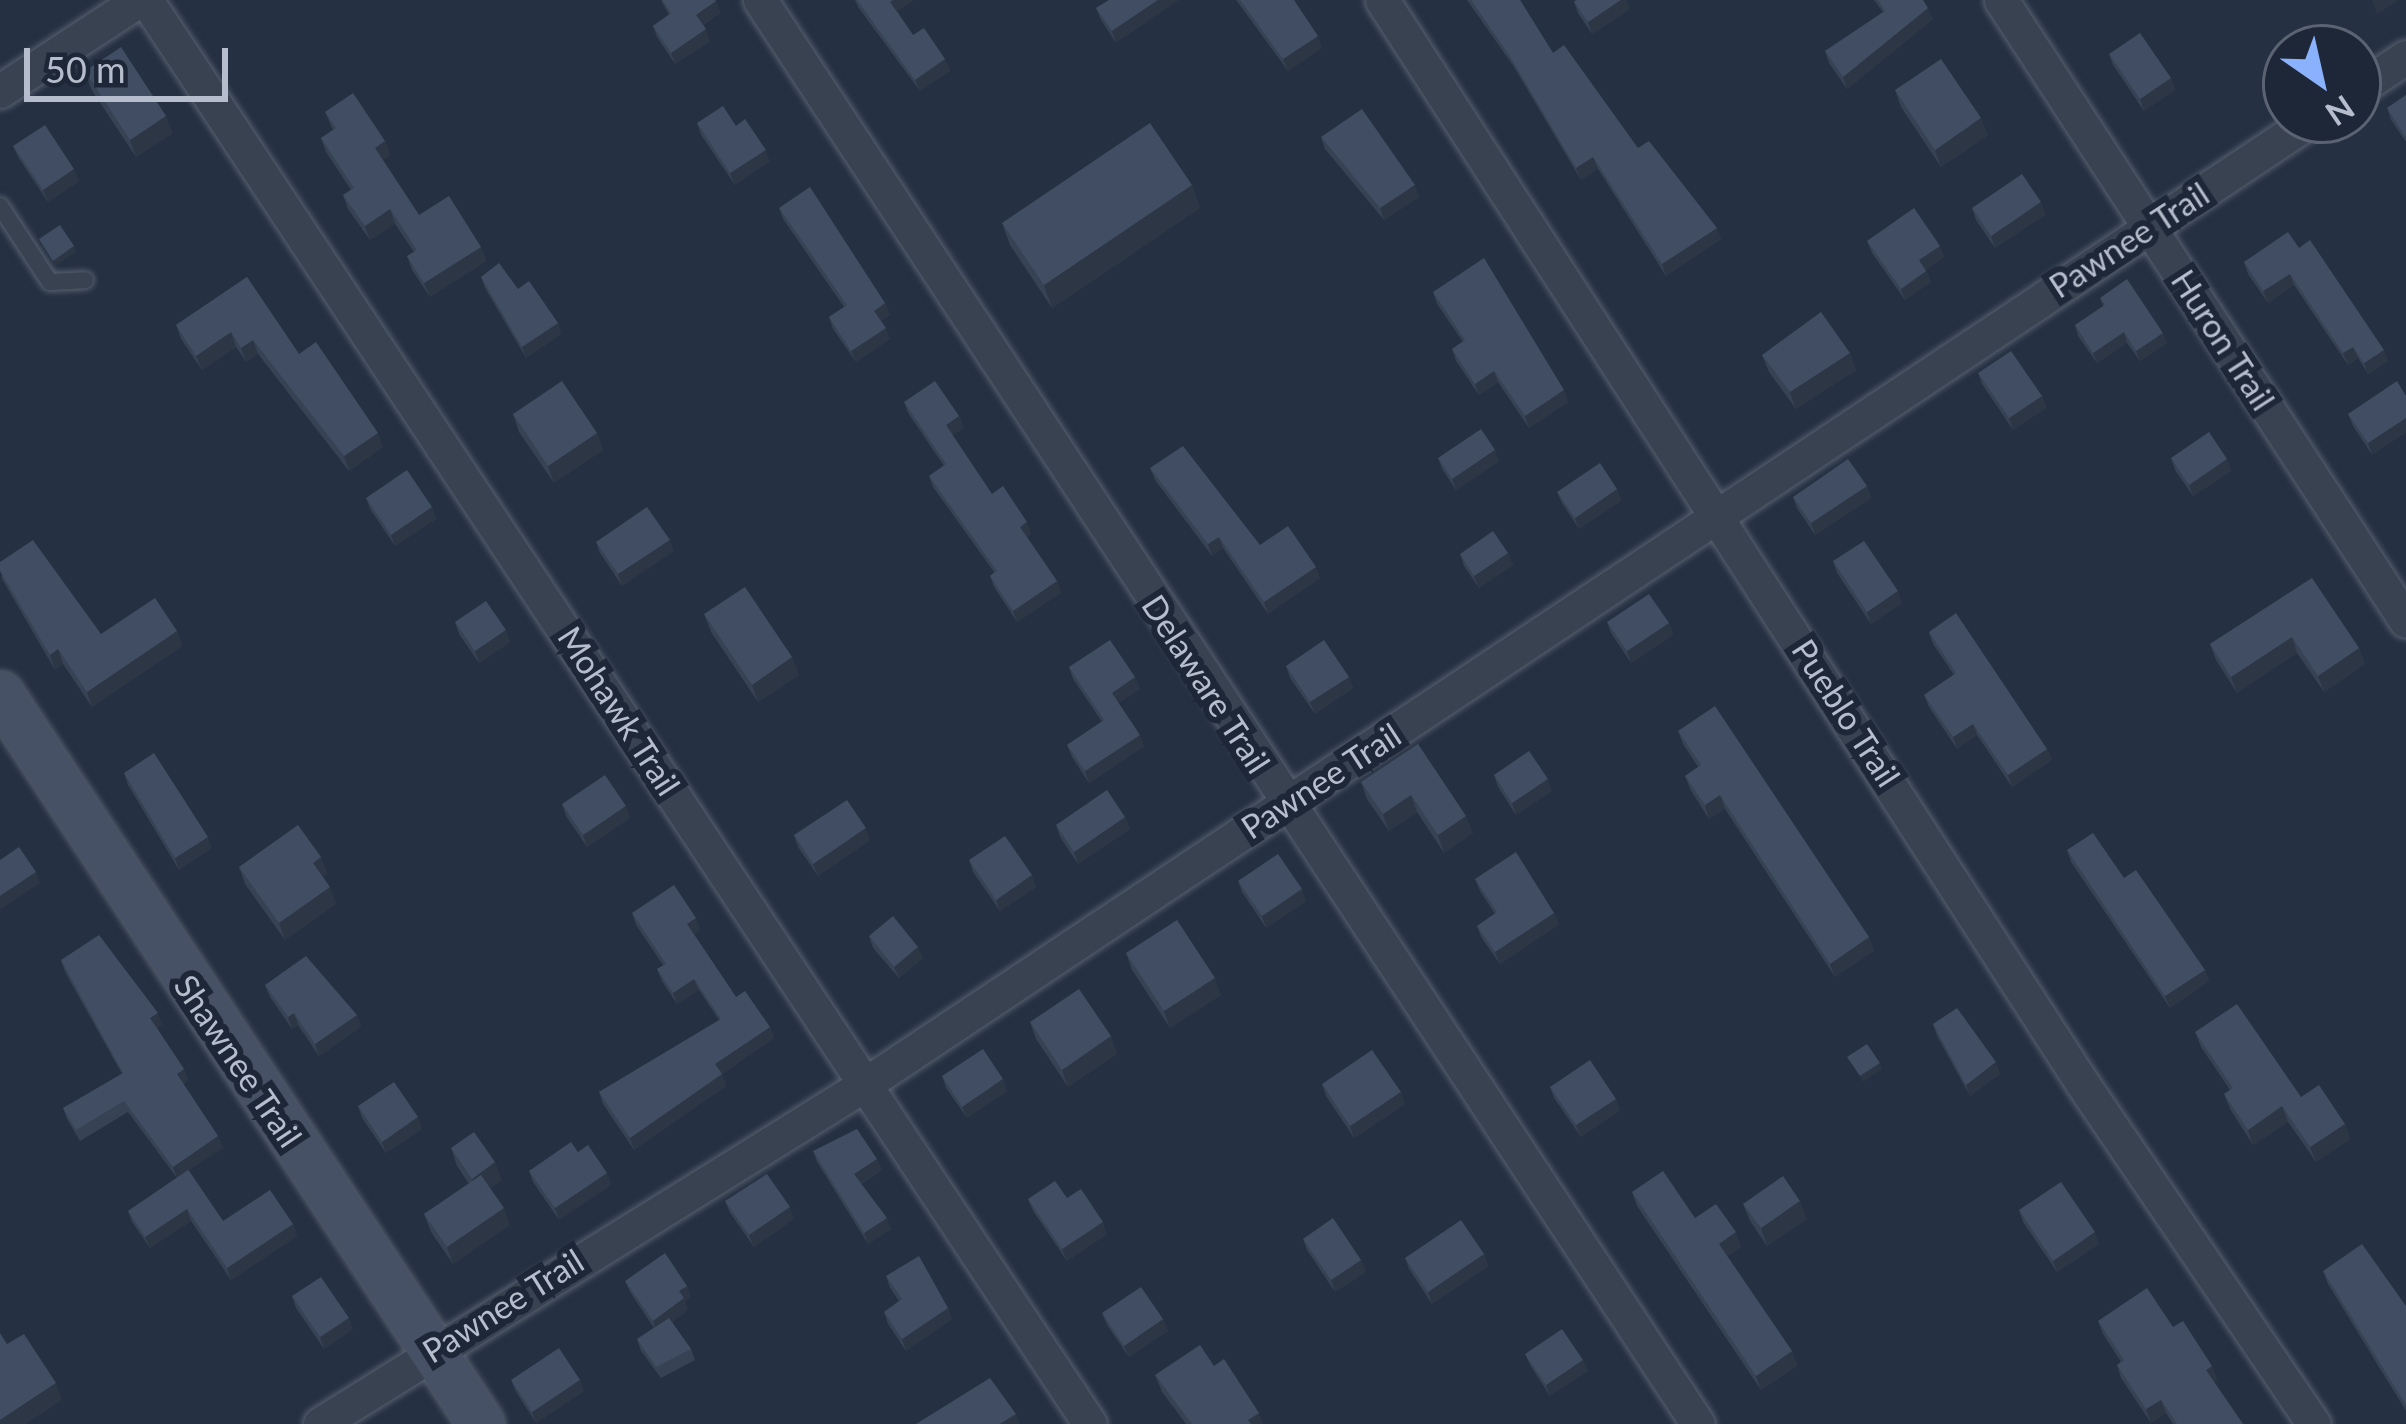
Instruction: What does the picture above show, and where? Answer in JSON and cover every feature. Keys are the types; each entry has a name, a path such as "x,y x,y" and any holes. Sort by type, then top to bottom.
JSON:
{"street":[{"path":"0,91 142,0"},
{"name":"Mohawk Trail","path":"142,0 867,1082 1090,1424"},
{"name":"Delaware Trail","path":"760,0 1285,805 1698,1424"},
{"name":"Pueblo Trail","path":"1382,0 2082,1082 2314,1424"},
{"name":"Huron Trail","path":"2000,0 2406,621"},
{"name":"Pawnee Trail","path":"320,1424 432,1349 867,1082 2275,144"},
{"name":"Shawnee Trail","path":"0,694 481,1424"}],"lane":[{"path":"0,206 50,282 86,280"}],"building":[{"path":"662,0 716,1 696,15 706,29 671,53 653,26 671,13"},
{"path":"857,0 893,0 913,35 924,28 945,59 915,80"},
{"path":"1109,0 1158,0 1112,31 1096,8"},
{"path":"1240,0 1294,0 1318,36 1283,59"},
{"path":"1471,0 1520,0 1553,53 1564,45 1638,148 1649,141 1717,228 1662,264 1593,157 1576,168"},
{"path":"1576,0 1621,0 1588,22"},
{"path":"1878,0 1923,0 1928,8 1843,77 1825,51 1885,11"},
{"path":"2140,33 2171,78 2140,99 2109,54"},
{"path":"121,47 166,116 130,140 85,71"},
{"path":"1941,59 1981,118 1935,150 1895,90"},
{"path":"353,93 385,141 375,148 419,215 449,196 481,247 424,283 407,256 417,250 390,209 365,226 343,195 354,188 321,138 336,128 325,112"},
{"path":"2406,95 2406,136 2405,136 2387,108"},
{"path":"723,106 736,126 745,119 766,150 730,173 697,123"},
{"path":"1362,109 1415,185 1380,208 1321,137"},
{"path":"1150,123 1192,185 1044,285 1002,223"},
{"path":"45,125 74,169 43,190 13,146"},
{"path":"2022,174 2041,202 1991,236 1972,208"},
{"path":"810,187 885,303 874,311 886,328 851,351 829,317 847,305 779,208"},
{"path":"1914,208 1940,246 1919,260 1926,271 1901,289 1867,241"},
{"path":"60,225 74,246 53,261 39,239"},
{"path":"2288,232 2299,248 2310,240 2384,350 2364,363 2353,347 2343,353 2290,274 2263,291 2244,262"},
{"path":"1484,258 1564,390 1525,416 1494,371 1475,384 1452,349 1465,340 1433,292"},
{"path":"499,263 518,289 529,281 558,323 522,347 481,277"},
{"path":"247,277 299,354 316,342 378,433 344,456 253,340 241,348 231,332 196,356 176,325"},
{"path":"2127,279 2163,333 2136,351 2124,332 2093,353 2075,325 2105,305 2100,298"},
{"path":"1821,312 1850,353 1790,392 1762,355"},
{"path":"2011,351 2042,396 2009,418 1978,373"},
{"path":"562,381 597,433 548,466 513,414"},
{"path":"935,381 959,416 946,425 992,494 1003,486 1027,522 1020,527 1057,581 1013,611 990,576 997,571 929,476 946,464 904,402"},
{"path":"2397,381 2406,396 2406,418 2368,443 2348,414"},
{"path":"1481,429 1495,450 1452,479 1438,458"},
{"path":"2209,432 2227,459 2189,485 2171,458"},
{"path":"1183,446 1260,545 1288,526 1316,567 1264,602 1219,537 1208,544 1150,468"},
{"path":"1848,459 1867,486 1811,523 1793,497"},
{"path":"1600,463 1617,489 1575,518 1557,492"},
{"path":"407,470 432,507 391,535 366,498"},
{"path":"647,507 670,540 618,574 596,542"},
{"path":"1493,531 1508,553 1474,576 1460,554"},
{"path":"33,540 101,634 155,598 177,631 87,692 58,649 50,655 0,571 0,562"},
{"path":"1864,541 1898,591 1867,612 1833,561"},
{"path":"2312,578 2359,648 2318,676 2292,637 2231,677 2210,644"},
{"path":"745,587 792,657 752,685 704,614"},
{"path":"1649,594 1669,623 1627,651 1607,622"},
{"path":"486,601 506,630 475,651 455,622"},
{"path":"1956,613 2047,749 2008,775 1973,724 1953,737 1924,695 1956,673 1929,632"},
{"path":"1110,640 1135,677 1112,693 1140,735 1085,771 1067,745 1104,720 1069,667"},
{"path":"1324,640 1349,677 1310,702 1286,666"},
{"path":"1715,706 1869,937 1830,964 1720,795 1705,805 1685,776 1701,765 1678,731"},
{"path":"1418,744 1466,816 1438,835 1411,795 1383,814 1361,782"},
{"path":"1529,751 1548,779 1512,803 1494,775"},
{"path":"154,753 208,837 175,858 124,773"},
{"path":"605,775 626,806 583,835 562,804"},
{"path":"1107,790 1125,817 1074,852 1056,825"},
{"path":"847,800 866,828 813,864 794,835"},
{"path":"298,825 321,857 313,863 330,887 279,923 239,867"},
{"path":"2093,833 2124,878 2136,870 2205,970 2165,996 2067,850"},
{"path":"1005,836 1032,875 996,900 969,860"},
{"path":"19,847 36,872 0,896 0,860"},
{"path":"1516,852 1554,913 1495,952 1477,926 1497,912 1475,879"},
{"path":"1278,854 1302,889 1262,916 1238,881"},
{"path":"674,885 696,918 687,924 736,997 745,991 770,1027 715,1064 722,1074 630,1138 599,1092 721,1019 694,979 673,993 657,969 666,964 632,913"},
{"path":"893,916 918,947 894,967 869,936"},
{"path":"1177,920 1215,978 1164,1011 1126,953"},
{"path":"99,935 158,1013 150,1018 184,1069 177,1074 218,1136 173,1167 124,1101 76,1130 63,1108 123,1073 61,960"},
{"path":"306,956 357,1015 315,1044 294,1013 288,1017 265,985"},
{"path":"1079,989 1111,1036 1062,1070 1030,1022"},
{"path":"2237,1004 2301,1097 2319,1085 2345,1124 2310,1147 2282,1106 2248,1130 2224,1094 2233,1088 2195,1032"},
{"path":"1957,1008 1996,1062 1966,1085 1933,1024"},
{"path":"1867,1044 1880,1063 1860,1076 1847,1057"},
{"path":"983,1049 1003,1079 962,1107 942,1076"},
{"path":"1372,1050 1401,1092 1350,1126 1322,1084"},
{"path":"1590,1060 1616,1099 1576,1125 1550,1087"},
{"path":"394,1082 418,1117 382,1142 358,1106"},
{"path":"857,1129 877,1159 854,1174 887,1218 864,1233 813,1151"},
{"path":"474,1132 495,1162 472,1179 451,1148"},
{"path":"571,1142 578,1152 588,1145 607,1173 555,1208 529,1171"},
{"path":"188,1170 223,1221 270,1190 293,1224 227,1268 187,1209 145,1237 128,1211"},
{"path":"1663,1171 1695,1218 1716,1204 1736,1232 1719,1244 1792,1351 1756,1376 1632,1192"},
{"path":"767,1174 790,1207 749,1235 725,1201"},
{"path":"481,1175 504,1208 447,1247 424,1214"},
{"path":"1783,1176 1800,1201 1761,1228 1743,1204"},
{"path":"1055,1181 1067,1198 1081,1189 1103,1222 1062,1249 1028,1199"},
{"path":"2061,1182 2095,1232 2053,1261 2019,1210"},
{"path":"1333,1218 1361,1260 1331,1280 1303,1239"},
{"path":"1461,1220 1484,1254 1428,1292 1405,1258"},
{"path":"2362,1244 2406,1306 2406,1405 2323,1271"},
{"path":"665,1253 687,1286 679,1291 684,1298 653,1321 625,1281"},
{"path":"919,1256 948,1308 902,1339 884,1312 902,1299 886,1276"},
{"path":"321,1277 349,1318 320,1337 292,1296"},
{"path":"1141,1287 1163,1319 1124,1346 1102,1313"},
{"path":"2147,1288 2173,1327 2183,1321 2212,1366 2206,1370 2243,1424 2177,1424 2161,1400 2146,1409 2117,1365 2124,1360 2098,1321"},
{"path":"669,1318 691,1349 656,1367 637,1339"},
{"path":"1562,1329 1583,1360 1546,1385 1525,1354"},
{"path":"0,1333 7,1344 24,1334 56,1383 0,1420"},
{"path":"1200,1345 1214,1366 1224,1359 1259,1413 1248,1420 1251,1424 1192,1424 1155,1375"},
{"path":"559,1348 580,1380 532,1412 511,1380"},
{"path":"990,1378 1016,1414 1000,1424 916,1424"}]}
